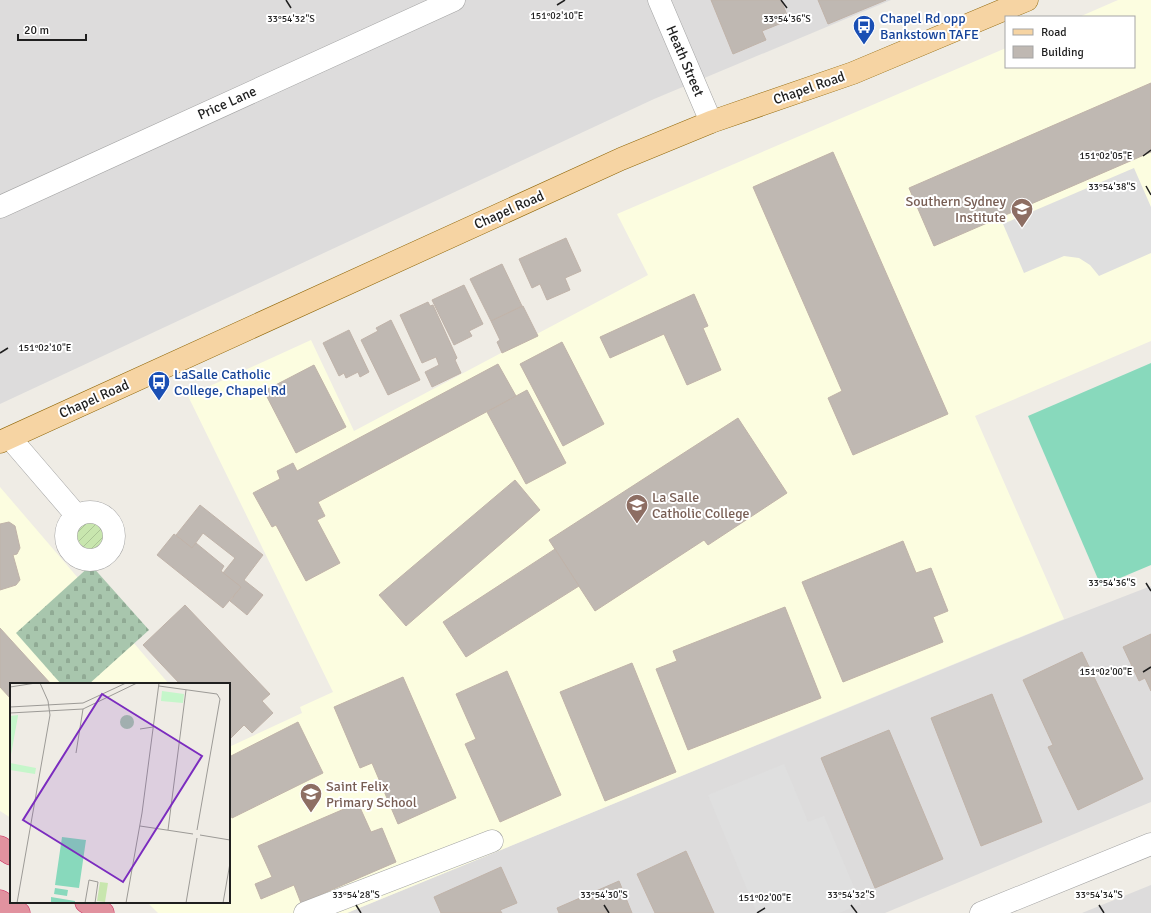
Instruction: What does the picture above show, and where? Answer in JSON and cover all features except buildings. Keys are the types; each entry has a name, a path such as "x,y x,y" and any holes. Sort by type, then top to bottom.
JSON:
{"highway":[{"path":"0,847 10,853"},
{"path":"0,901 19,913"},
{"path":"88,903 103,913"}],"main road":[{"name":"Chapel Road","path":"5,440 621,159 711,122 853,73 1027,0"}],"street":[{"name":"Price Lane","path":"0,207 454,0"},
{"name":"Heath Street","path":"659,0 711,122"},
{"path":"5,440 77,516"},
{"path":"305,913 492,841"},
{"path":"981,913 1151,844"}],"shaded area":[{"path":"0,0 891,0 654,99 0,404"},
{"name":"La Salle Catholic College","path":"1118,0 1151,0 1151,341 975,416 1064,619 347,913 158,913 148,903 230,903 230,747 302,713 300,707 333,692 188,396 311,340 354,431 648,275 617,214 1005,48 1005,68 1135,68 1135,16 1081,16"},
{"path":"1134,168 1151,207 1151,253 1099,276 1090,265 1079,258 1064,256 1024,273 1003,224"},
{"path":"0,487 168,683 10,683 10,817 0,811"},
{"path":"1151,586 1151,802 885,913 347,913 1058,622"},
{"path":"784,764 808,822 824,816 861,904 839,913 757,913 708,795"},
{"path":"1151,885 1151,913 1082,913"}],"green space":[{"path":"1151,363 1151,565 1101,586 1028,416"},
{"path":"91,521 97,522 101,525 104,529 104,541 101,545 97,548 91,549 85,548 81,545 78,541 77,535 78,529 81,525 85,522"},
{"path":"91,565 149,630 90,683 60,683 16,633"}],"place":[{"name":"Chapel Rd opp Bankstown TAFE","path":"864,46"},
{"name":"Southern Sydney Institute","path":"1022,228"},
{"name":"LaSalle Catholic College, Chapel Rd","path":"159,402"},
{"name":"La Salle Catholic College","path":"637,524"},
{"name":"Saint Felix Primary School","path":"311,814"}]}
